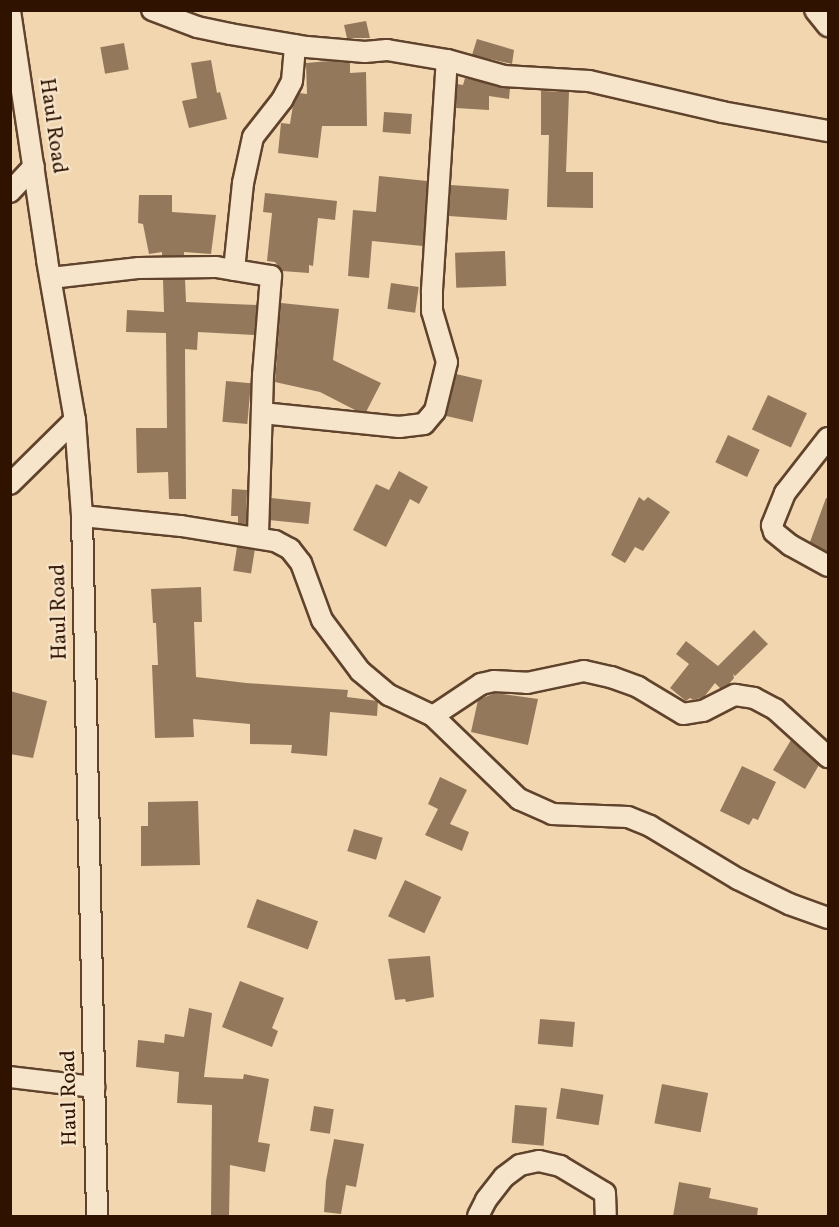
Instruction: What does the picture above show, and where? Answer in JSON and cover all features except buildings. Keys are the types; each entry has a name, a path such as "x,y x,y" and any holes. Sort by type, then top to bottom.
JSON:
{"street":[{"path":"152,10 197,27 295,45 365,52 387,50 447,60 504,76 589,81 722,112 828,131"},
{"path":"815,10 828,26"},
{"name":"Haul Road","path":"10,11 75,420 82,516 97,1216"},
{"path":"234,270 243,183 253,137 282,100 292,81 295,45"},
{"path":"262,414 399,426 424,424 435,411 447,362 432,311 432,290 447,60"},
{"path":"10,192 34,166"},
{"path":"51,278 139,268 216,267 271,276 262,414 258,538"},
{"path":"10,483 75,420"},
{"path":"828,438 786,493 772,525 774,532 789,544 828,566"},
{"path":"82,516 181,526 258,538 275,541 290,549 301,563 322,620 360,671 389,695 433,716 519,799 552,814 628,817 650,826 738,879 789,904 828,918"},
{"path":"433,716 481,684 494,681 527,683 584,671 611,677 638,687 683,714 703,711 735,695 754,698 775,709 828,757"},
{"path":"10,1077 94,1087"},
{"path":"478,1216 486,1200 504,1177 520,1165 539,1161 560,1166 605,1193 606,1216"}]}
